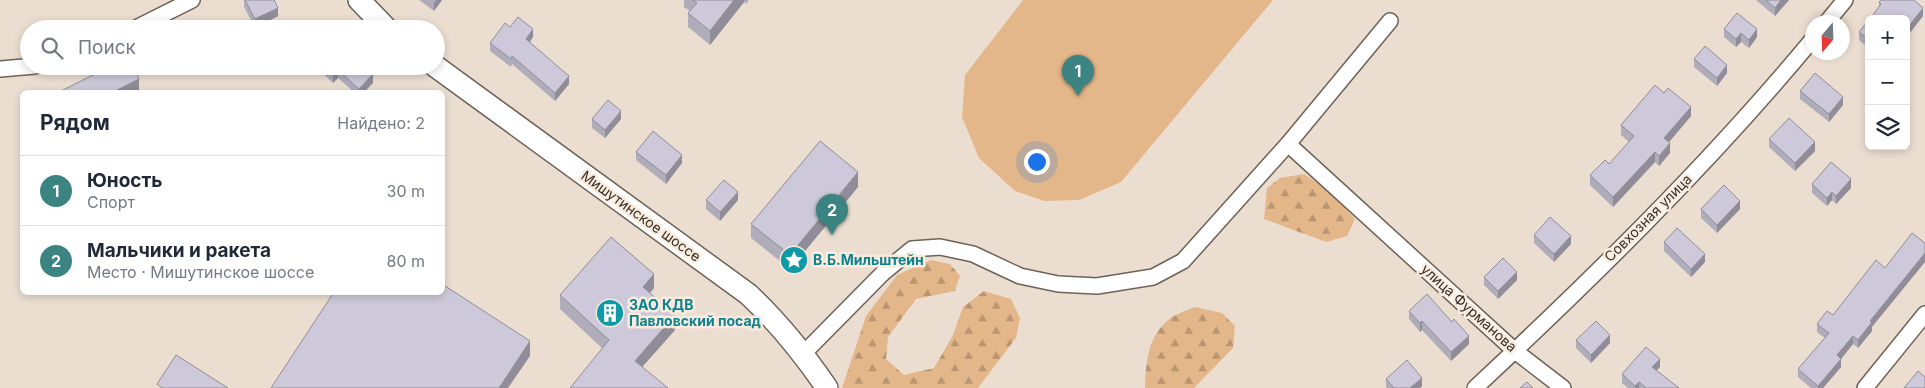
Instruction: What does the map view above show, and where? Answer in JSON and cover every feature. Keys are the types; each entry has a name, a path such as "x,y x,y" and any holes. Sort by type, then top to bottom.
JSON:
{"main road":[{"path":"359,0 378,20"},
{"name":"Мишутинское шоссе","path":"445,73 748,294 775,319 827,388"}],"street":[{"path":"152,20 192,0"},
{"path":"1833,15 1845,0"},
{"path":"803,354 884,273 912,249 940,247 972,254 1020,276 1058,284 1098,286 1153,277 1183,261 1288,144 1390,21"},
{"name":"Совхозная улица","path":"1475,388 1701,166 1805,48"},
{"path":"0,69 20,67"},
{"name":"улица Фурманова","path":"1288,144 1515,350 1563,388"},
{"path":"1865,388 1925,314"}],"green space":[{"path":"1023,0 1273,0 1121,182 1079,200 1044,201 1015,191 979,158 962,117 965,75"},
{"path":"1304,174 1330,191 1355,219 1347,236 1326,242 1264,219 1267,188 1280,178"},
{"path":"931,260 950,264 960,276 955,291 916,299 888,337 886,359 904,375 934,368 953,335 963,307 984,291 1011,299 1020,318 1016,338 978,388 842,388 866,316 897,275"},
{"path":"1195,307 1222,313 1235,326 1233,348 1194,388 1145,388 1147,361 1155,336 1160,328 1170,319"}],"building":[{"path":"245,0 274,0 278,8 255,19"},
{"path":"693,0 734,0 710,31 688,13 697,3"},
{"path":"1766,0 1781,0 1775,8"},
{"path":"1881,0 1914,0 1923,8 1910,25 1910,15 1873,15 1881,4 1879,2"},
{"path":"1737,13 1757,29 1749,40 1741,33 1736,39 1724,29"},
{"path":"518,17 533,29 526,39 569,76 555,93 512,56 511,59 490,43 505,23 510,27"},
{"path":"1865,25 1865,37 1859,32"},
{"path":"1705,46 1727,65 1717,78 1694,59"},
{"path":"1815,73 1843,97 1829,114 1800,91"},
{"path":"93,75 137,75 139,79 117,90 63,90"},
{"path":"344,75 372,75 359,89"},
{"path":"1655,85 1664,93 1668,88 1691,107 1664,138 1670,143 1659,156 1655,152 1613,197 1590,175 1605,160 1609,164 1634,136 1621,125"},
{"path":"608,100 621,111 605,130 592,119"},
{"path":"1789,118 1815,142 1795,163 1769,139"},
{"path":"653,131 682,155 666,175 636,152"},
{"path":"820,141 858,172 790,255 751,224"},
{"path":"1831,162 1851,179 1836,196 1832,192 1827,198 1812,184"},
{"path":"724,180 738,192 720,212 706,200"},
{"path":"1724,185 1740,201 1717,225 1701,209"},
{"path":"1550,217 1571,236 1554,254 1534,235"},
{"path":"1677,228 1705,254 1691,269 1664,242"},
{"path":"1912,233 1925,243 1925,253 1870,321 1872,322 1858,340 1853,336 1837,355 1841,359 1818,386 1798,369 1829,333 1817,324 1827,311 1833,315 1876,260 1885,268"},
{"name":"ЗАО КДВ Павловский посад","path":"611,237 654,274 643,287 675,315 635,361 668,388 570,388 609,340 560,295"},
{"path":"1503,258 1517,272 1498,291 1484,277"},
{"path":"445,286 530,341 499,388 271,388 332,295 445,295"},
{"path":"1427,294 1452,322 1454,319 1469,336 1451,352 1422,321 1420,323 1409,311"},
{"path":"1596,321 1610,335 1591,355 1576,340"},
{"path":"1646,347 1660,359 1652,367 1679,388 1646,388 1639,382 1635,386 1622,374"},
{"path":"176,355 228,388 162,388 157,384"},
{"path":"1407,360 1422,378 1410,388 1394,388 1386,379"},
{"path":"1918,371 1925,377 1925,388 1904,388"},
{"path":"1527,382 1533,388 1520,388"}],"place":[{"name":"Юность","path":"1078,96"},
{"name":"Мальчики и ракета","path":"832,235"},
{"name":"В.Б.Мильштейн","path":"794,260"},
{"name":"ЗАО КДВ Павловский посад","path":"610,313"}]}
